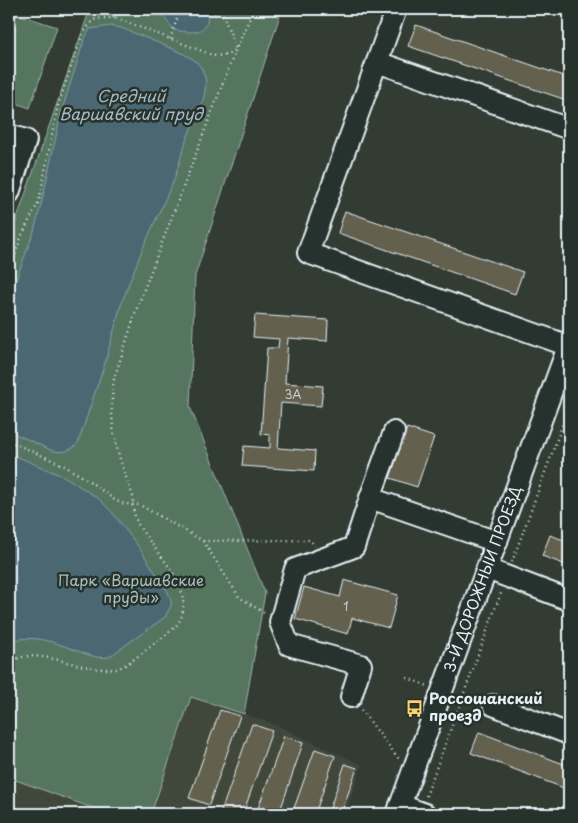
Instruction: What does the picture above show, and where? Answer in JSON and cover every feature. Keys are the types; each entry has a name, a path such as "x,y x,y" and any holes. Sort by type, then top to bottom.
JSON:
{"street":[{"path":"396,9 308,253 567,355"},
{"path":"377,62 564,127"},
{"path":"9,135 26,140 9,192"},
{"name":"3-Й ДОРОЖНЫЙ ПРОЕЗД","path":"399,810 567,355"},
{"path":"356,703 361,665 290,645 280,622 295,569 354,547 394,432"},
{"path":"370,498 497,542"},
{"path":"487,569 569,600"},
{"path":"493,705 569,734"},
{"path":"399,810 423,813"}],"path":[{"path":"92,9 215,56 227,55 236,49"},
{"path":"170,39 179,9"},
{"path":"179,13 188,9"},
{"path":"211,9 215,13"},
{"path":"220,9 236,49"},
{"path":"9,664 21,656 30,656 95,669 118,669 139,656 176,627 182,616 183,602 180,587 162,557 139,526 132,504 134,499 113,433 112,404 114,379 137,308 236,49 254,9"},
{"path":"9,273 20,237 39,202 58,105 83,33 93,20 116,18"},
{"path":"423,813 569,407"},
{"path":"9,441 63,465 88,480 116,501 140,505 203,541 239,596 280,622"},
{"path":"203,541 310,540 326,557"},
{"path":"356,703 411,776"}],"shaded area":[{"path":"191,696 271,723 362,765 345,814 151,814"},
{"path":"13,779 109,814 9,814 9,785"}],"green space":[{"name":"Парк «Варшавские пруды»","path":"90,9 282,9 195,276 190,407 265,593 244,714 191,697 151,814 109,814 13,779 9,785 9,241"},
{"path":"17,14 57,27 30,108 9,101 9,39"}],"water":[{"path":"153,9 208,9 207,20 205,26 198,31 174,30 164,17"},
{"name":"Средний Варшавский пруд","path":"111,26 144,37 193,59 201,67 206,84 204,97 186,141 174,180 143,248 121,305 104,366 78,443 70,450 57,452 9,431 9,299 34,231 61,113 84,40 90,29"},
{"path":"9,453 67,478 99,499 112,512 138,546 168,592 171,606 165,617 109,657 94,656 44,640 26,638 9,642"}],"building":[{"path":"416,25 569,78 569,101 408,46"},
{"path":"345,211 523,272 515,294 338,233"},
{"path":"255,315 328,320 327,341 288,338 285,383 323,386 321,406 281,403 278,448 315,451 314,471 242,466 244,446 270,448 270,435 261,434 267,348 278,348 279,339 253,337"},
{"path":"407,428 434,437 417,487 390,478"},
{"path":"550,535 569,542 569,566 542,556"},
{"path":"344,580 398,595 389,628 352,618 348,634 295,619 304,587 340,597"},
{"path":"220,710 240,716 209,805 189,798"},
{"path":"252,724 272,731 243,814 227,814 221,812"},
{"path":"479,732 569,766 569,790 471,753"},
{"path":"284,736 303,743 279,814 256,814"},
{"path":"315,749 335,756 315,814 292,814"},
{"path":"345,764 357,768 341,814 328,814"}],"place":[{"name":"Россошанский проезд","path":"415,708"}]}
